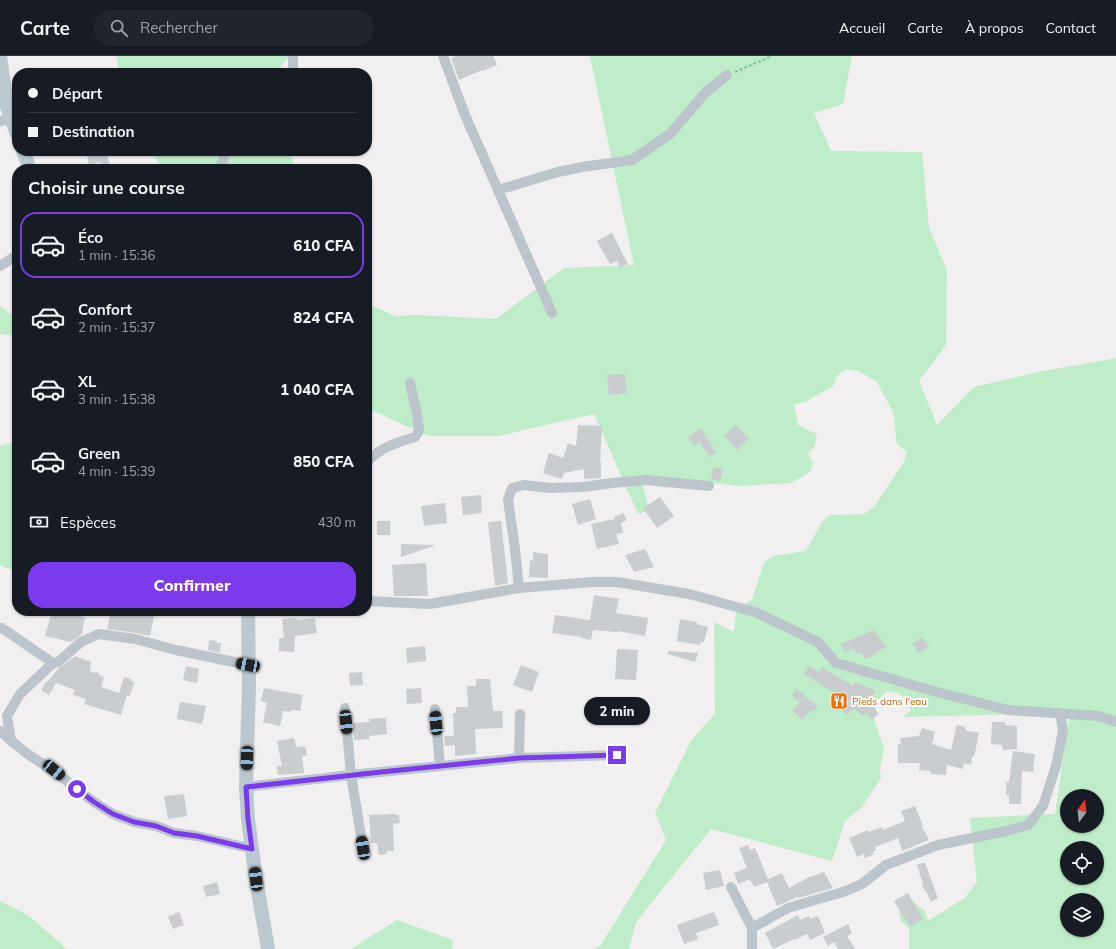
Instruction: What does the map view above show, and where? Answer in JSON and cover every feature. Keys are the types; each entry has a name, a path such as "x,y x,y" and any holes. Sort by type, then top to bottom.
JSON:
{"main road":[{"path":"0,56 7,106 6,120"},
{"path":"248,616 246,787 248,819 256,879 268,949"}],"street":[{"path":"293,56 293,68"},
{"path":"443,56 465,115 552,313"},
{"path":"498,190 558,172 632,160 670,134 706,92 727,75"},
{"path":"0,266 12,258"},
{"path":"372,457 388,446 415,437 419,431 410,383"},
{"path":"519,588 508,500 512,488 524,484 550,488 583,487 646,480 709,486"},
{"path":"372,601 430,604 519,588 592,582 617,582 689,594 755,612 818,642 836,663 933,692 1008,710 1100,716 1116,722"},
{"path":"2,628 53,663"},
{"path":"11,741 7,716 20,694 53,663 58,662 82,642 99,634 135,639 176,650 248,665"},
{"path":"345,708 351,775 363,848"},
{"path":"435,709 440,765"},
{"path":"752,928 788,908 846,891 862,884 886,865 938,845 1028,825 1043,806 1056,766 1063,731 1060,713"},
{"path":"519,758 520,714"},
{"path":"0,731 26,753 54,770 94,802 113,814 134,822 156,826 174,833 197,836 252,849"},
{"path":"246,787 440,765 519,758 617,755"},
{"path":"731,887 752,928 752,949"}],"path":[{"path":"727,75 772,56"}],"green space":[{"path":"116,56 290,56 279,68 119,68"},
{"path":"590,56 852,56 843,104 814,113 831,151 922,152 929,228 947,270 946,345 919,381 937,425 974,387 1039,372 1116,358 1116,949 909,949 909,928 901,921 897,898 907,898 917,905 925,911 928,921 965,898 977,882 970,818 1055,814 1070,713 903,717 911,710 904,698 900,694 886,692 878,700 874,720 884,749 880,768 881,778 862,807 845,821 832,861 711,829 636,922 629,949 594,949 600,946 666,840 655,813 691,741 715,713 714,622 734,632 736,611 752,599 764,563 773,556 806,551 822,522 830,515 864,514 874,507 904,462 907,452 897,444 893,412 877,382 859,371 846,369 837,376 833,386 805,402 794,404 798,425 817,434 815,446 808,453 813,463 810,472 791,483 740,486 683,480 667,488 641,480 647,501 647,511 638,514 594,414 498,436 429,436 372,410 372,305 395,316 418,315 496,319 564,268 634,265"},
{"path":"154,156 291,156 294,164 160,164"},
{"path":"0,306 12,315 12,335 0,334"},
{"path":"12,442 12,570 0,565 0,446"},
{"path":"0,901 28,915 67,949 0,949"},
{"path":"397,920 453,940 452,949 351,949"}],"building":[{"path":"456,56 493,56 497,65 459,80 451,58"},
{"path":"87,156 107,156 109,164 101,164 100,162 89,164"},
{"path":"612,233 628,264 620,267 617,261 610,264 597,241"},
{"path":"625,374 627,393 609,395 607,375"},
{"path":"578,425 602,426 600,462 601,478 584,479 584,469 564,473 562,479 543,473 549,453 563,458 568,443 576,446"},
{"path":"736,425 749,439 737,450 724,435"},
{"path":"701,428 716,453 709,457 700,442 694,446 688,437"},
{"path":"714,467 723,469 720,481 711,479"},
{"path":"481,495 482,513 463,515 461,497"},
{"path":"660,497 674,516 657,528 643,508"},
{"path":"590,499 596,519 578,525 572,504"},
{"path":"445,503 447,523 424,526 421,506"},
{"path":"623,513 627,520 621,523 623,533 616,534 619,544 597,549 591,524 615,519 614,517"},
{"path":"377,521 390,521 390,535 377,535"},
{"path":"501,521 508,583 495,586 488,522"},
{"path":"401,544 434,545 434,546 401,557"},
{"path":"645,549 654,567 634,572 625,555"},
{"path":"533,552 548,554 548,578 529,577 530,560 533,561"},
{"path":"426,563 428,596 394,596 392,565"},
{"path":"594,595 619,599 616,613 648,618 645,636 618,631 593,630 591,640 581,638 582,637 552,633 555,615 590,620"},
{"path":"51,616 85,617 82,634 71,642 45,636"},
{"path":"110,616 154,616 150,636 107,629"},
{"path":"297,618 297,620 315,618 317,633 295,636 294,652 279,651 279,638 284,638 282,619"},
{"path":"680,619 697,622 697,624 708,627 704,642 701,642 700,645 677,641"},
{"path":"874,630 886,647 866,659 861,653 857,654 854,648 844,652 841,644"},
{"path":"922,637 929,646 919,653 912,644"},
{"path":"209,640 217,641 216,643 221,643 220,653 208,650"},
{"path":"425,646 426,661 407,663 406,648"},
{"path":"617,649 638,650 636,680 615,679"},
{"path":"668,651 698,653 695,662 668,654"},
{"path":"75,656 91,662 90,672 99,673 99,675 104,677 101,687 119,693 124,677 131,679 131,681 134,682 130,696 127,695 121,715 84,704 86,699 73,695 75,690 56,683 49,695 41,690 59,668"},
{"path":"521,665 539,672 532,692 513,685"},
{"path":"186,666 199,669 197,683 183,680"},
{"path":"809,666 820,672 822,667 853,686 855,681 875,691 869,703 879,714 872,719 866,713 863,716 854,709 846,715 841,709 850,702 804,674"},
{"path":"362,672 363,685 350,686 349,673"},
{"path":"476,679 490,679 493,711 502,711 503,728 475,729 476,754 455,756 455,745 445,746 444,736 454,736 453,713 456,713 456,707 468,707 467,686 476,686"},
{"path":"264,688 303,695 300,711 283,711 280,726 263,722 267,703 261,701"},
{"path":"421,688 422,703 407,704 406,689"},
{"path":"796,689 805,695 800,702 792,696"},
{"path":"805,697 818,706 813,712 811,710 802,720 792,710"},
{"path":"180,702 206,706 202,724 177,719"},
{"path":"386,718 387,734 369,736 369,739 354,740 353,723 370,722 369,719"},
{"path":"992,722 1005,722 1005,725 1017,726 1017,749 1003,750 1002,745 991,744"},
{"path":"957,725 965,727 965,730 979,733 971,765 964,763 963,769 947,765 946,775 931,774 931,771 919,770 920,763 898,763 898,744 901,744 900,738 919,736 922,728 935,732 932,744 951,750"},
{"path":"294,738 296,747 305,746 307,755 302,756 304,773 278,775 277,766 282,766 277,741"},
{"path":"1013,751 1035,754 1033,772 1022,771 1021,804 1009,804 1009,795 1006,795 1006,782 1009,782"},
{"path":"184,794 187,816 168,819 164,796"},
{"path":"915,806 923,826 922,827 929,840 902,851 898,838 875,847 876,850 873,852 874,854 865,858 864,854 857,857 849,838 868,830 869,832 882,827 883,830 905,821 901,811"},
{"path":"369,815 399,815 400,823 393,824 394,851 386,851 387,854 379,855 377,843 371,843"},
{"path":"748,845 750,850 755,848 768,879 782,873 789,888 810,877 824,872 833,888 798,898 797,897 777,906 767,882 754,887 750,879 738,884 734,873 747,868 739,848"},
{"path":"925,863 938,898 931,902 923,888 922,880 919,874 917,865"},
{"path":"720,870 724,886 706,890 703,873"},
{"path":"217,882 220,894 206,897 203,886"},
{"path":"908,893 923,919 910,927 894,901"},
{"path":"179,912 184,925 173,929 168,917"},
{"path":"714,912 719,925 696,933 698,939 684,944 677,925"},
{"path":"798,915 800,920 809,916 810,919 818,916 825,933 810,940 807,934 773,949 765,933"},
{"path":"848,924 852,933 847,936 855,949 838,949 834,942 828,946 823,937"}],"place":[{"name":"Pieds dans l'eau","path":"839,701"}],"route":[{"path":"77,789 113,814 134,822 156,826 174,833 197,836 252,849 246,787 440,765 519,758 617,755"}]}
